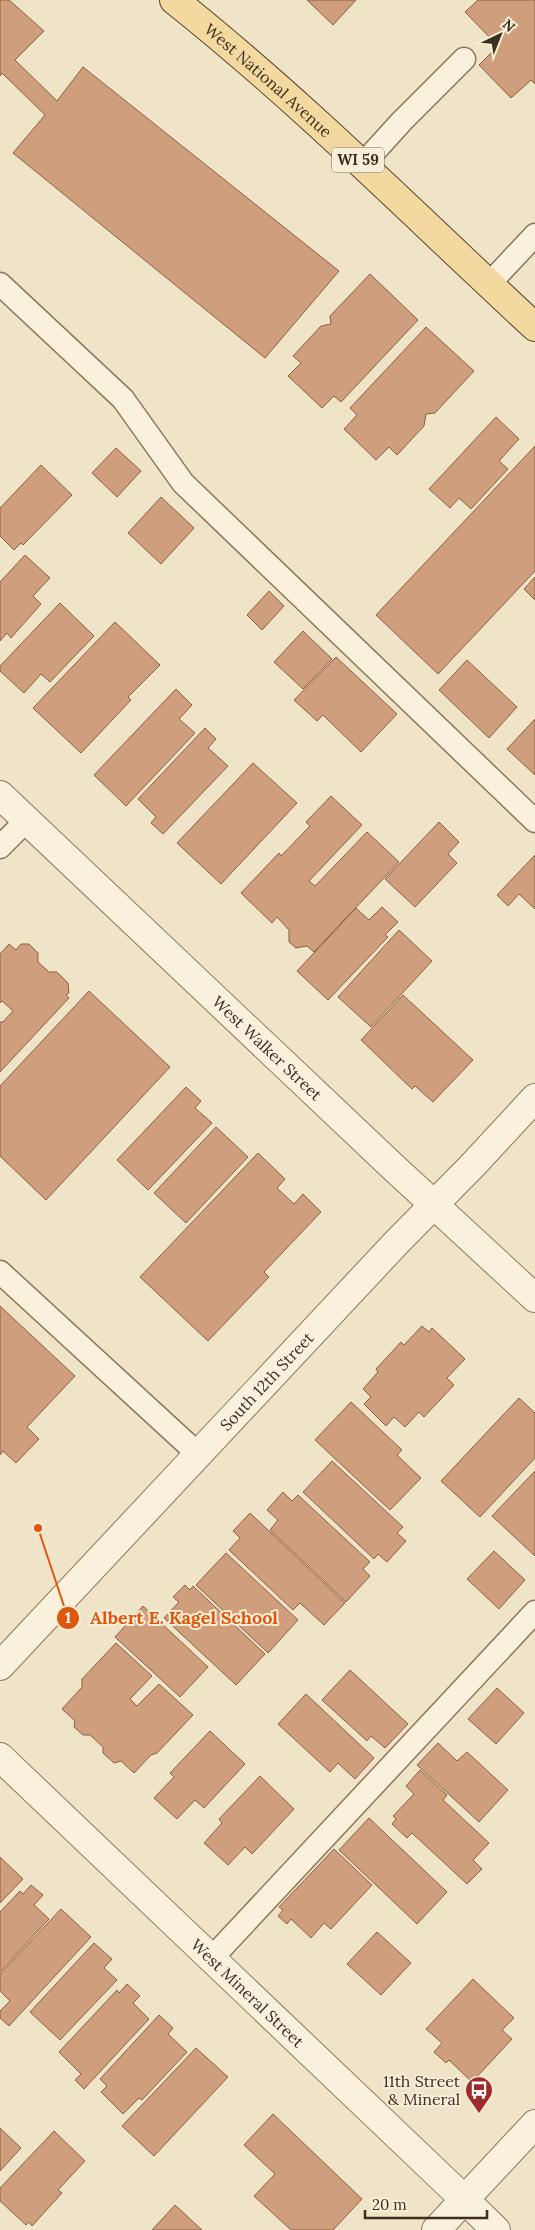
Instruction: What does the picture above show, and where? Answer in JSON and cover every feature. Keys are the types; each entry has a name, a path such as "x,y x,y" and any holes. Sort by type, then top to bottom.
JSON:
{"main road":[{"name":"West National Avenue","path":"174,0 227,42 363,164 535,327"}],"street":[{"name":"West Walker Street","path":"0,795 535,1298"},
{"name":"South 12th Street","path":"0,1666 397,1242 535,1098"},
{"name":"West Mineral Street","path":"0,1758 496,2230"},
{"path":"436,2230 535,2124"}],"lane":[{"path":"363,164 402,121 464,59"},
{"path":"489,284 535,235"},
{"path":"0,284 123,399 183,483 535,822"},
{"path":"0,847 26,820"},
{"path":"0,1272 198,1454"},
{"path":"211,1959 535,1612"}],"building":[{"path":"0,0 9,0 44,31 15,60 57,101 83,67 339,271 265,358 13,153 45,115 2,73 0,76"},
{"path":"307,0 356,0 333,25"},
{"path":"478,0 535,0 535,84 531,80 511,98 479,65 498,46 465,12"},
{"path":"370,274 418,320 341,402 334,396 322,408 288,376 301,363 293,356 321,326 331,324 330,316"},
{"path":"426,327 474,371 435,413 426,414 424,426 397,455 389,447 376,460 344,429 357,415 350,408"},
{"path":"496,417 519,439 499,461 508,469 471,509 459,498 450,508 429,489"},
{"path":"535,446 535,571 438,674 376,615"},
{"path":"116,448 141,471 117,497 92,473"},
{"path":"41,465 72,495 23,545 21,543 14,550 0,536 0,508"},
{"path":"161,497 194,528 161,564 128,533"},
{"path":"25,555 50,578 33,596 41,604 11,638 7,633 0,641 0,582"},
{"path":"535,577 535,600 524,589"},
{"path":"269,591 284,606 262,630 247,615"},
{"path":"60,603 94,636 50,682 41,674 24,693 0,671 0,666"},
{"path":"115,622 160,665 128,697 131,700 81,753 33,708"},
{"path":"303,631 332,659 303,689 274,662"},
{"path":"336,657 397,714 361,752 323,715 317,721 294,700"},
{"path":"467,660 517,707 489,738 439,690"},
{"path":"176,689 192,705 179,719 195,733 126,806 94,775"},
{"path":"535,719 535,775 507,749"},
{"path":"205,728 216,739 208,748 228,766 163,834 151,823 156,817 138,799"},
{"path":"253,763 297,803 221,884 177,843"},
{"path":"331,796 362,825 309,881 315,886 367,832 399,862 314,952 307,946 296,948 289,942 289,930 277,917 272,923 241,893 279,853 281,856 310,826 306,822"},
{"path":"439,822 459,842 448,854 457,863 415,907 385,879"},
{"path":"535,855 535,909 519,894 508,906 497,895"},
{"path":"382,907 398,922 385,935 388,937 328,1000 297,971 356,908 369,920"},
{"path":"399,930 432,961 371,1027 338,997"},
{"path":"9,944 16,950 21,944 29,944 38,953 38,962 49,972 57,972 68,983 69,993 66,995 69,998 0,1072 0,1022 3,1022 13,1011 2,1001 0,1003 0,954"},
{"path":"89,991 170,1067 46,1200 0,1156 0,1086"},
{"path":"403,995 473,1060 433,1102 415,1086 412,1089 361,1040"},
{"path":"186,1087 201,1101 195,1108 212,1123 148,1190 117,1160"},
{"path":"216,1127 248,1157 186,1223 154,1193"},
{"path":"258,1153 285,1179 277,1188 294,1204 303,1194 321,1212 264,1272 269,1277 208,1341 140,1277"},
{"path":"0,1306 75,1376 27,1427 39,1439 16,1463 3,1451 0,1455"},
{"path":"422,1326 429,1332 432,1328 465,1359 447,1378 454,1385 424,1417 419,1412 405,1427 394,1417 386,1426 364,1404 371,1397 363,1389 378,1372 376,1369 401,1342 404,1345"},
{"path":"519,1398 535,1413 535,1458 480,1517 441,1481"},
{"path":"351,1402 402,1450 397,1455 421,1478 390,1510 315,1440"},
{"path":"332,1461 403,1527 397,1533 406,1541 387,1562 378,1554 374,1559 303,1492"},
{"path":"535,1471 535,1556 492,1516"},
{"path":"283,1492 292,1501 298,1495 370,1562 363,1569 370,1576 346,1602 270,1530 278,1520 267,1510"},
{"path":"250,1513 345,1603 324,1625 300,1603 293,1610 229,1550 240,1538 233,1531"},
{"path":"494,1551 525,1580 499,1609 467,1579"},
{"path":"226,1553 298,1620 268,1653 196,1585"},
{"path":"185,1585 190,1590 193,1586 265,1654 236,1685 164,1618 179,1602 173,1597"},
{"path":"143,1606 208,1667 180,1697 115,1637"},
{"path":"116,1643 152,1676 130,1699 137,1706 159,1684 193,1715 157,1753 151,1755 134,1773 121,1761 114,1763 103,1753 103,1747 90,1735 83,1735 74,1727 75,1721 62,1709 82,1687 82,1679"},
{"path":"350,1670 408,1724 385,1748 371,1736 367,1741 322,1700"},
{"path":"497,1688 524,1713 496,1744 468,1719"},
{"path":"306,1694 374,1758 355,1779 338,1763 330,1772 278,1724"},
{"path":"210,1731 245,1764 204,1808 195,1800 177,1819 154,1798 174,1777 170,1773"},
{"path":"438,1743 457,1761 467,1752 508,1790 479,1822 417,1765"},
{"path":"420,1770 447,1795 443,1800 489,1843 473,1860 482,1869 467,1884 412,1833 407,1838 392,1824 396,1819 393,1816 414,1794 406,1786"},
{"path":"260,1776 294,1809 252,1854 245,1847 228,1865 204,1843 222,1823 219,1819"},
{"path":"369,1818 447,1892 417,1924 339,1850"},
{"path":"334,1849 372,1885 331,1929 324,1923 311,1938 291,1919 287,1924 278,1916 283,1910 279,1907"},
{"path":"0,1857 23,1879 0,1903"},
{"path":"31,1885 43,1895 34,1905 49,1919 0,1972 0,1912 20,1891 23,1894"},
{"path":"61,1909 91,1937 9,2026 0,2018 0,2011 10,2001 0,1991 0,1974"},
{"path":"377,1932 411,1963 381,1995 347,1964"},
{"path":"94,1943 112,1959 104,1968 117,1980 60,2040 30,2012"},
{"path":"473,1979 514,2018 502,2030 512,2039 472,2082 449,2060 446,2063 434,2052 442,2043 426,2029"},
{"path":"127,1984 140,1996 133,2003 149,2019 84,2089 75,2080 81,2074 59,2052 117,1990 119,1993"},
{"path":"159,2015 173,2028 168,2034 187,2052 142,2100 139,2098 123,2114 101,2092 107,2086 100,2079"},
{"path":"196,2048 228,2077 154,2156 122,2126"},
{"path":"273,2114 362,2199 333,2230 291,2230 254,2196 275,2174 244,2145"},
{"path":"0,2128 21,2148 0,2171"},
{"path":"54,2131 85,2161 58,2190 62,2193 32,2226 29,2222 26,2225 0,2201 0,2188"},
{"path":"175,2205 202,2230 152,2230"}],"place":[{"name":"Albert E. Kagel School","path":"38,1528"},
{"name":"11th Street & Mineral","path":"479,2114"}]}
